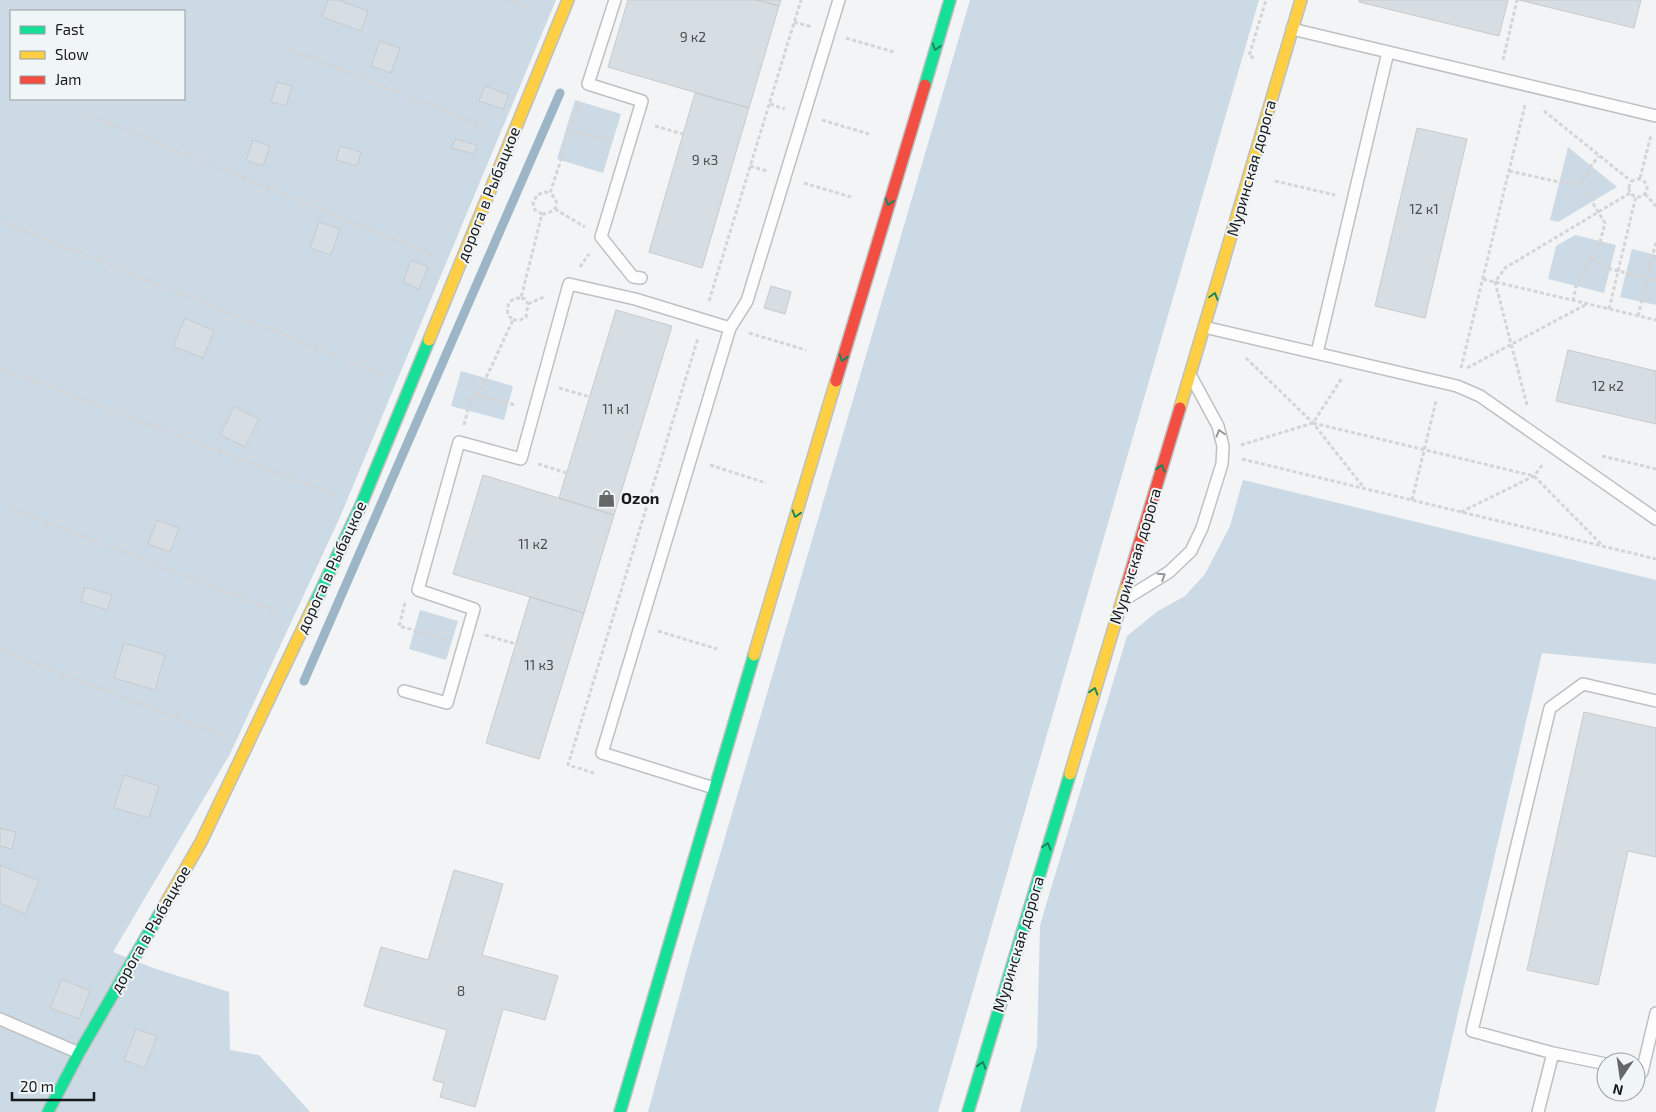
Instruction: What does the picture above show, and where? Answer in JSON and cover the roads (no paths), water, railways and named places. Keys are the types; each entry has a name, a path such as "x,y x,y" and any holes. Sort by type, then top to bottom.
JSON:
{"street":[{"name":"дорога в Рыбацкое","path":"48,1112 79,1052 201,842 361,504 568,0"},
{"path":"620,1112 714,788 950,0"},
{"name":"Муринская дорога","path":"968,1112 1301,0"}],"lane":[{"path":"615,0 588,84 642,101 601,237 633,277 641,278"},
{"path":"714,788 602,753 730,328 747,301 839,0"},
{"path":"1292,29 1498,78 1528,91 1656,116"},
{"path":"1317,353 1388,52"},
{"path":"404,691 448,703 474,609 418,590 459,442 521,459 569,284 635,299 730,328"},
{"path":"1204,327 1457,386 1480,396 1656,519"},
{"path":"1121,602 1169,572 1191,552 1202,528 1222,464 1224,446 1218,426 1190,374"},
{"path":"1596,1062 1553,1053 1472,1031 1550,708 1583,684 1656,701"},
{"path":"1646,1055 1656,1013"},
{"path":"0,1019 79,1052"},
{"path":"1538,1112 1553,1053"}],"waterway":[{"path":"304,681 560,93"}],"place":[{"name":"Ozon","path":"607,498"}]}
